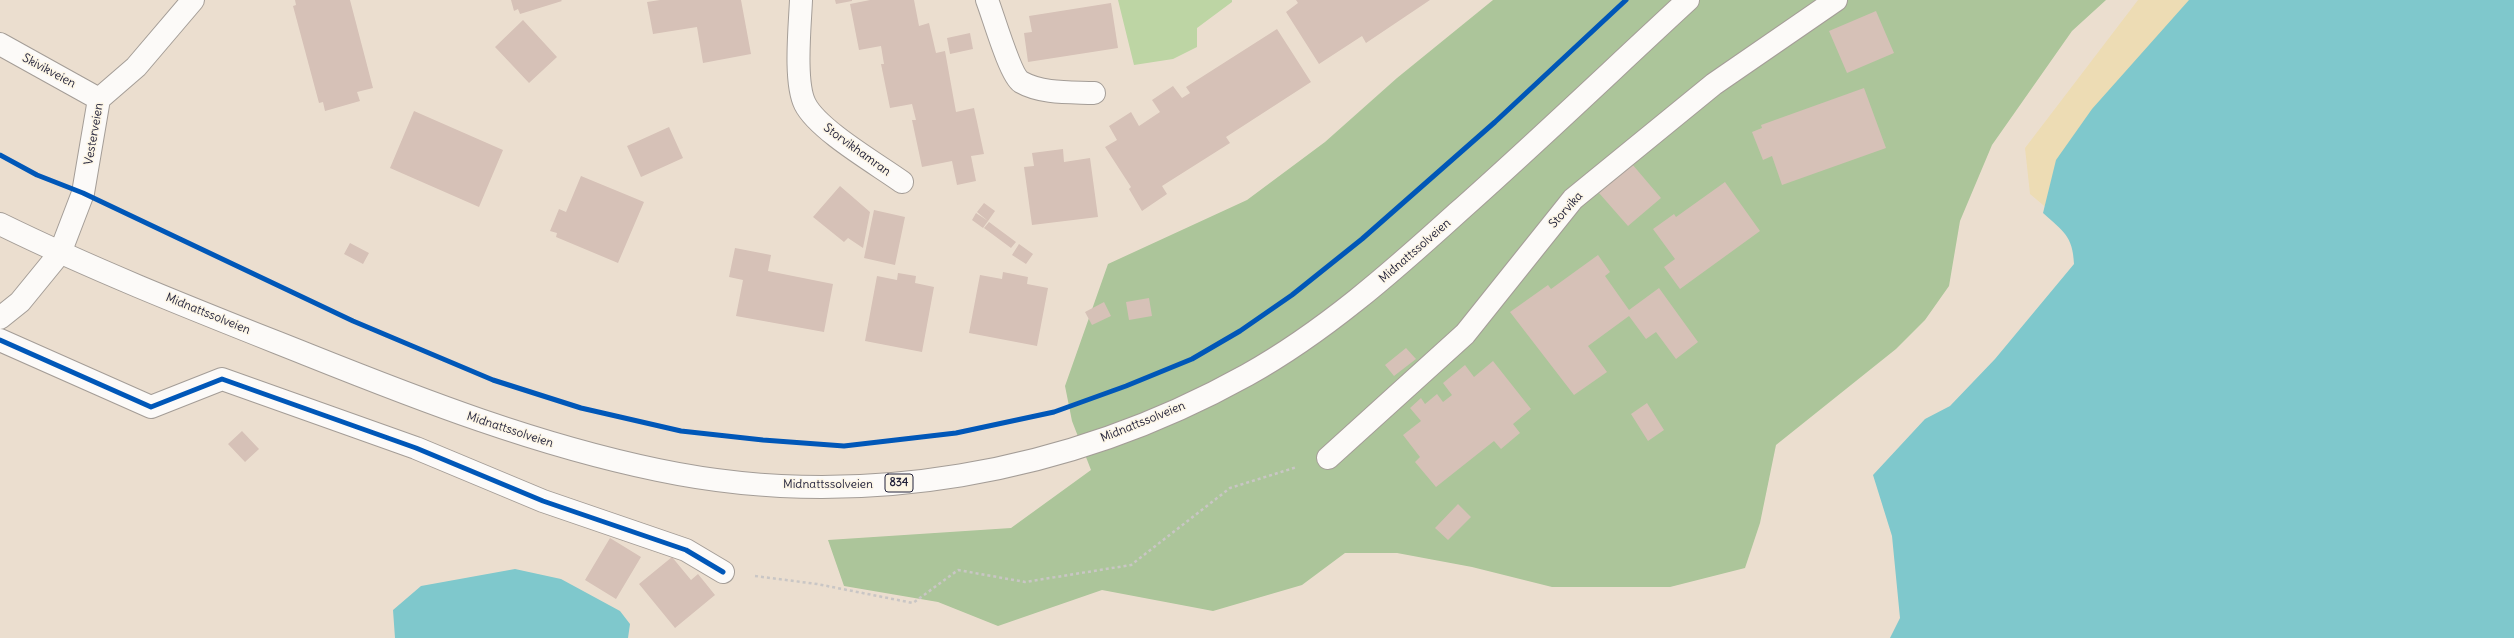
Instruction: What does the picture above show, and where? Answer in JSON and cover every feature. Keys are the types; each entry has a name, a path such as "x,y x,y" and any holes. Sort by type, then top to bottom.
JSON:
{"street":[{"name":"Vesterveien","path":"0,318 20,302 60,253 83,193 99,99 136,67 193,0"},
{"name":"Storvikhamran","path":"801,0 800,82 805,103 820,122 902,182"},
{"path":"987,0 1011,68 1020,82 1039,89 1094,93"},
{"name":"Midnattssolveien","path":"0,224 60,253 418,399 546,442 661,471 759,484 861,487 969,476 1037,460 1105,438 1181,408 1248,374 1298,342 1389,274 1507,168 1688,0"},
{"name":"Storvika","path":"1328,458 1465,334 1573,198 1714,84 1836,0"},
{"name":"Skivikveien","path":"0,44 99,99"},
{"path":"0,340 151,407 222,379 416,448 543,501 686,550 724,572"}],"path":[{"path":"724,572 818,584 913,603 958,570 1025,582 1131,565 1230,488 1328,458"}],"green space":[{"path":"1118,0 1232,0 1232,2 1197,28 1197,47 1173,59 1134,65"},
{"path":"1493,0 2106,0 2072,31 1992,145 1960,221 1949,286 1925,320 1896,349 1776,445 1760,523 1745,568 1670,587 1552,587 1472,567 1397,553 1345,553 1302,585 1213,611 1102,590 998,626 938,602 844,586 828,540 1011,528 1091,470 1072,421 1065,386 1108,264 1247,200 1325,142 1397,78"}],"sand":[{"path":"2138,0 2462,0 2093,247 2030,194 2025,148"}],"water":[{"path":"2189,0 2514,0 2514,638 1890,638 1900,618 1892,536 1873,475 1925,419 1950,406 1995,359 2074,264 2072,247 2066,235 2043,213 2056,160 2092,109"},
{"path":"515,569 561,579 620,611 630,624 628,638 395,638 393,610 421,586"}],"building":[{"path":"295,0 350,0 373,88 357,92 360,101 325,111 323,102 319,103 293,6 296,5"},
{"path":"511,0 562,1 520,14 518,9 514,11"},
{"path":"660,0 741,0 751,54 703,63 697,27 653,34 647,2"},
{"path":"835,0 852,0 852,1 836,4"},
{"path":"870,0 914,0 919,26 929,23 936,53 945,51 956,112 974,108 984,154 971,156 976,181 957,185 952,161 922,167 912,120 916,120 912,104 890,108 881,64 884,64 881,46 859,50 850,4"},
{"path":"1296,0 1430,0 1366,43 1362,36 1319,64 1286,12 1298,3"},
{"path":"1111,3 1118,48 1028,62 1024,33 1032,32 1029,16"},
{"path":"1876,11 1894,53 1847,73 1829,31"},
{"path":"523,20 557,57 529,83 495,47"},
{"path":"1277,29 1311,82 1226,137 1230,143 1162,186 1167,194 1142,211 1129,189 1131,187 1105,147 1117,140 1109,126 1131,112 1139,126 1160,112 1152,100 1173,86 1182,98 1190,93 1186,87"},
{"path":"970,33 973,49 950,54 947,38"},
{"path":"1864,88 1886,148 1782,185 1772,156 1763,160 1752,132 1762,128 1761,125"},
{"path":"414,111 503,150 479,207 390,168"},
{"path":"669,127 683,158 641,177 627,146"},
{"path":"1063,149 1064,162 1090,158 1098,217 1032,225 1024,167 1034,166 1032,153"},
{"path":"1632,164 1661,198 1628,226 1599,193"},
{"path":"581,176 644,202 618,263 556,237 557,233 550,231 559,209 566,212"},
{"path":"1725,182 1760,231 1680,289 1664,267 1675,259 1653,229 1674,214 1676,217"},
{"path":"840,186 870,212 863,248 848,238 844,242 813,217"},
{"path":"984,203 995,211 988,221 977,212"},
{"path":"874,210 905,217 895,265 864,258"},
{"path":"976,213 988,221 983,228 972,220"},
{"path":"989,222 1016,242 1011,248 984,228"},
{"path":"350,243 369,253 363,264 344,254"},
{"path":"1019,244 1033,254 1026,264 1012,255"},
{"path":"735,248 771,255 768,271 833,284 824,332 736,316 743,280 729,277"},
{"path":"1598,255 1610,272 1605,276 1629,310 1659,288 1698,342 1676,359 1656,332 1646,339 1629,316 1588,346 1607,372 1574,395 1510,312 1548,285 1551,289"},
{"path":"1003,272 1028,277 1027,284 1048,288 1037,346 969,333 980,275 1002,279"},
{"path":"898,273 916,276 915,283 934,287 922,352 865,341 877,276 897,280"},
{"path":"1149,298 1152,316 1129,320 1126,302"},
{"path":"1104,302 1111,316 1092,325 1085,312"},
{"path":"1406,348 1416,359 1394,376 1385,365"},
{"path":"1493,361 1531,409 1513,424 1520,433 1501,449 1494,441 1436,487 1415,462 1420,457 1403,435 1421,421 1410,408 1421,398 1425,404 1437,394 1443,402 1452,395 1443,383 1465,365 1474,377"},
{"path":"1647,403 1664,430 1648,441 1631,414"},
{"path":"242,431 259,449 245,462 228,444"},
{"path":"1458,504 1471,517 1448,540 1435,528"},
{"path":"610,538 641,557 616,599 585,580"},
{"path":"672,557 691,580 698,574 715,595 675,628 639,584"}],"cycle path":[{"path":"0,155 37,175 83,193 353,321 493,380 581,408 681,431 763,440 844,446 956,433 1054,412 1126,386 1192,359 1240,331 1292,295 1362,239 1495,122 1626,0"},
{"path":"0,340 151,407 222,379 416,448 543,501 686,550 723,572"}]}
